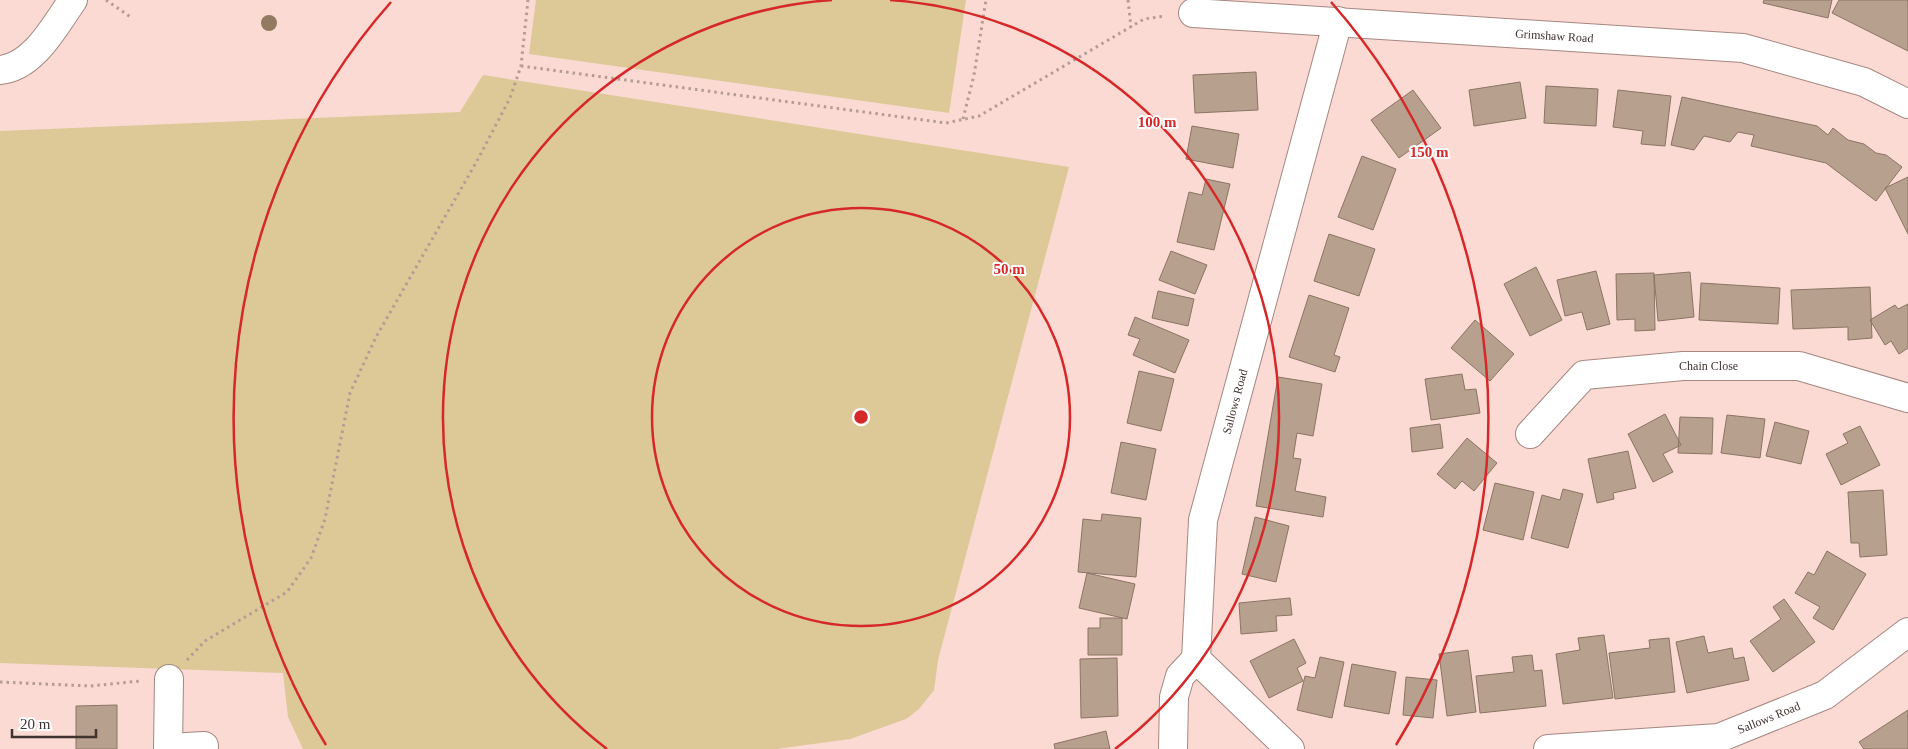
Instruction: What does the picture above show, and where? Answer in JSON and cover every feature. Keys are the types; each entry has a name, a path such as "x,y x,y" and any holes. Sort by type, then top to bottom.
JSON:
{"street":[{"path":"0,70 22,63 38,48 73,0"},
{"name":"Grimshaw Road","path":"1193,13 1743,48 1864,82 1908,104"},
{"name":"Sallows Road","path":"1196,659 1203,520 1338,22"},
{"name":"Chain Close","path":"1530,434 1584,375 1684,366 1799,366 1908,398"},
{"name":"Sallows Road","path":"1548,749 1719,738 1825,695 1908,632"},
{"path":"1173,749 1174,698 1180,676 1196,659 1290,749"},
{"path":"169,679 168,748 204,746"}],"path":[{"path":"106,0 132,18"},
{"path":"0,682 90,686 169,679 205,641 258,612 287,592 311,558 324,518 350,393 376,337 506,106 521,66 528,0"},
{"path":"963,119 974,75 986,0"},
{"path":"1128,0 1130,27"},
{"path":"521,66 946,122 979,116 1144,19 1193,13"}],"shaded area":[{"path":"536,0 966,0 949,113 529,54"},
{"path":"483,75 1069,167 938,660 934,690 919,709 906,719 850,739 776,749 303,749 288,717 283,673 0,663 0,131 460,112"}],"building":[{"path":"1764,0 1832,0 1828,18 1763,3"},
{"path":"1839,0 1908,0 1908,51 1832,13"},
{"path":"1256,72 1258,110 1195,113 1193,75"},
{"path":"1520,82 1526,118 1474,126 1469,90"},
{"path":"1546,86 1598,89 1596,126 1544,123"},
{"path":"1413,90 1441,128 1399,158 1371,120"},
{"path":"1618,90 1671,96 1665,146 1641,144 1643,131 1613,127"},
{"path":"1682,97 1817,126 1828,135 1833,128 1848,140 1864,144 1876,153 1886,155 1902,167 1876,201 1826,163 1751,146 1754,135 1738,132 1730,142 1704,136 1694,150 1671,145"},
{"path":"1192,126 1239,134 1233,168 1186,159"},
{"path":"1362,156 1396,169 1373,230 1338,217"},
{"path":"1908,177 1908,234 1885,188"},
{"path":"1206,179 1230,184 1214,250 1177,242 1189,192 1202,195"},
{"path":"1329,234 1375,249 1359,296 1314,281"},
{"path":"1171,251 1207,265 1195,294 1159,280"},
{"path":"1536,267 1562,320 1530,336 1504,284"},
{"path":"1596,271 1610,324 1587,330 1582,312 1565,316 1557,280"},
{"path":"1690,272 1694,317 1658,321 1654,275"},
{"path":"1654,273 1655,330 1635,331 1635,319 1617,320 1616,274"},
{"path":"1701,283 1780,288 1778,324 1699,320"},
{"path":"1870,287 1872,338 1848,340 1848,327 1793,329 1791,290"},
{"path":"1158,291 1194,299 1188,326 1152,318"},
{"path":"1309,295 1349,308 1334,355 1340,357 1335,372 1289,357"},
{"path":"1908,304 1908,348 1899,354 1891,341 1885,345 1870,320 1895,305 1898,309"},
{"path":"1135,317 1189,340 1175,373 1133,355 1140,339 1128,335"},
{"path":"1475,320 1514,354 1490,381 1451,348"},
{"path":"1139,371 1174,379 1161,431 1127,423"},
{"path":"1462,374 1465,390 1476,389 1480,413 1431,420 1425,379"},
{"path":"1278,377 1322,384 1313,436 1297,433 1293,458 1301,459 1295,491 1326,497 1323,517 1256,506"},
{"path":"1665,414 1681,445 1663,454 1673,472 1653,482 1628,434"},
{"path":"1727,415 1765,419 1760,458 1721,453"},
{"path":"1680,417 1713,418 1712,454 1678,453"},
{"path":"1775,422 1809,431 1801,464 1766,456"},
{"path":"1440,424 1443,448 1412,452 1410,428"},
{"path":"1860,426 1880,465 1841,485 1826,454 1848,443 1843,434"},
{"path":"1467,438 1497,463 1474,491 1462,481 1455,489 1437,474"},
{"path":"1121,442 1156,449 1146,500 1111,493"},
{"path":"1628,451 1636,488 1613,493 1614,499 1597,503 1588,459"},
{"path":"1495,483 1534,492 1523,540 1483,530"},
{"path":"1563,489 1583,494 1568,548 1531,538 1542,495 1560,500"},
{"path":"1883,490 1887,555 1860,557 1859,543 1851,543 1848,492"},
{"path":"1102,514 1141,518 1136,577 1078,572 1083,519 1101,521"},
{"path":"1255,517 1289,526 1276,582 1242,574"},
{"path":"1827,551 1866,574 1833,630 1813,618 1820,607 1795,593 1808,572 1814,575"},
{"path":"1087,573 1135,584 1127,619 1079,608"},
{"path":"1290,598 1292,615 1276,616 1277,631 1241,634 1239,603"},
{"path":"1784,599 1815,642 1773,672 1750,641 1781,619 1773,607"},
{"path":"1100,618 1122,618 1122,655 1088,655 1088,628 1100,628"},
{"path":"1604,635 1613,698 1563,704 1556,654 1580,650 1578,638"},
{"path":"1704,636 1708,653 1732,648 1734,659 1744,657 1749,680 1687,693 1676,642"},
{"path":"1669,638 1675,692 1615,699 1609,653 1650,648 1649,640"},
{"path":"1294,639 1306,663 1297,668 1303,681 1269,698 1250,661"},
{"path":"1468,650 1476,712 1447,716 1439,654"},
{"path":"1532,655 1534,671 1542,670 1546,706 1480,713 1476,676 1514,672 1512,657"},
{"path":"1320,657 1344,662 1332,718 1297,710 1305,676 1315,678"},
{"path":"1117,658 1118,716 1081,718 1080,659"},
{"path":"1352,664 1396,672 1389,714 1344,706"},
{"path":"1406,677 1437,680 1433,718 1403,715"},
{"path":"117,705 117,749 76,749 76,706"},
{"path":"1908,710 1908,749 1864,749 1859,742"},
{"path":"1106,731 1110,749 1055,749 1054,744"}]}
